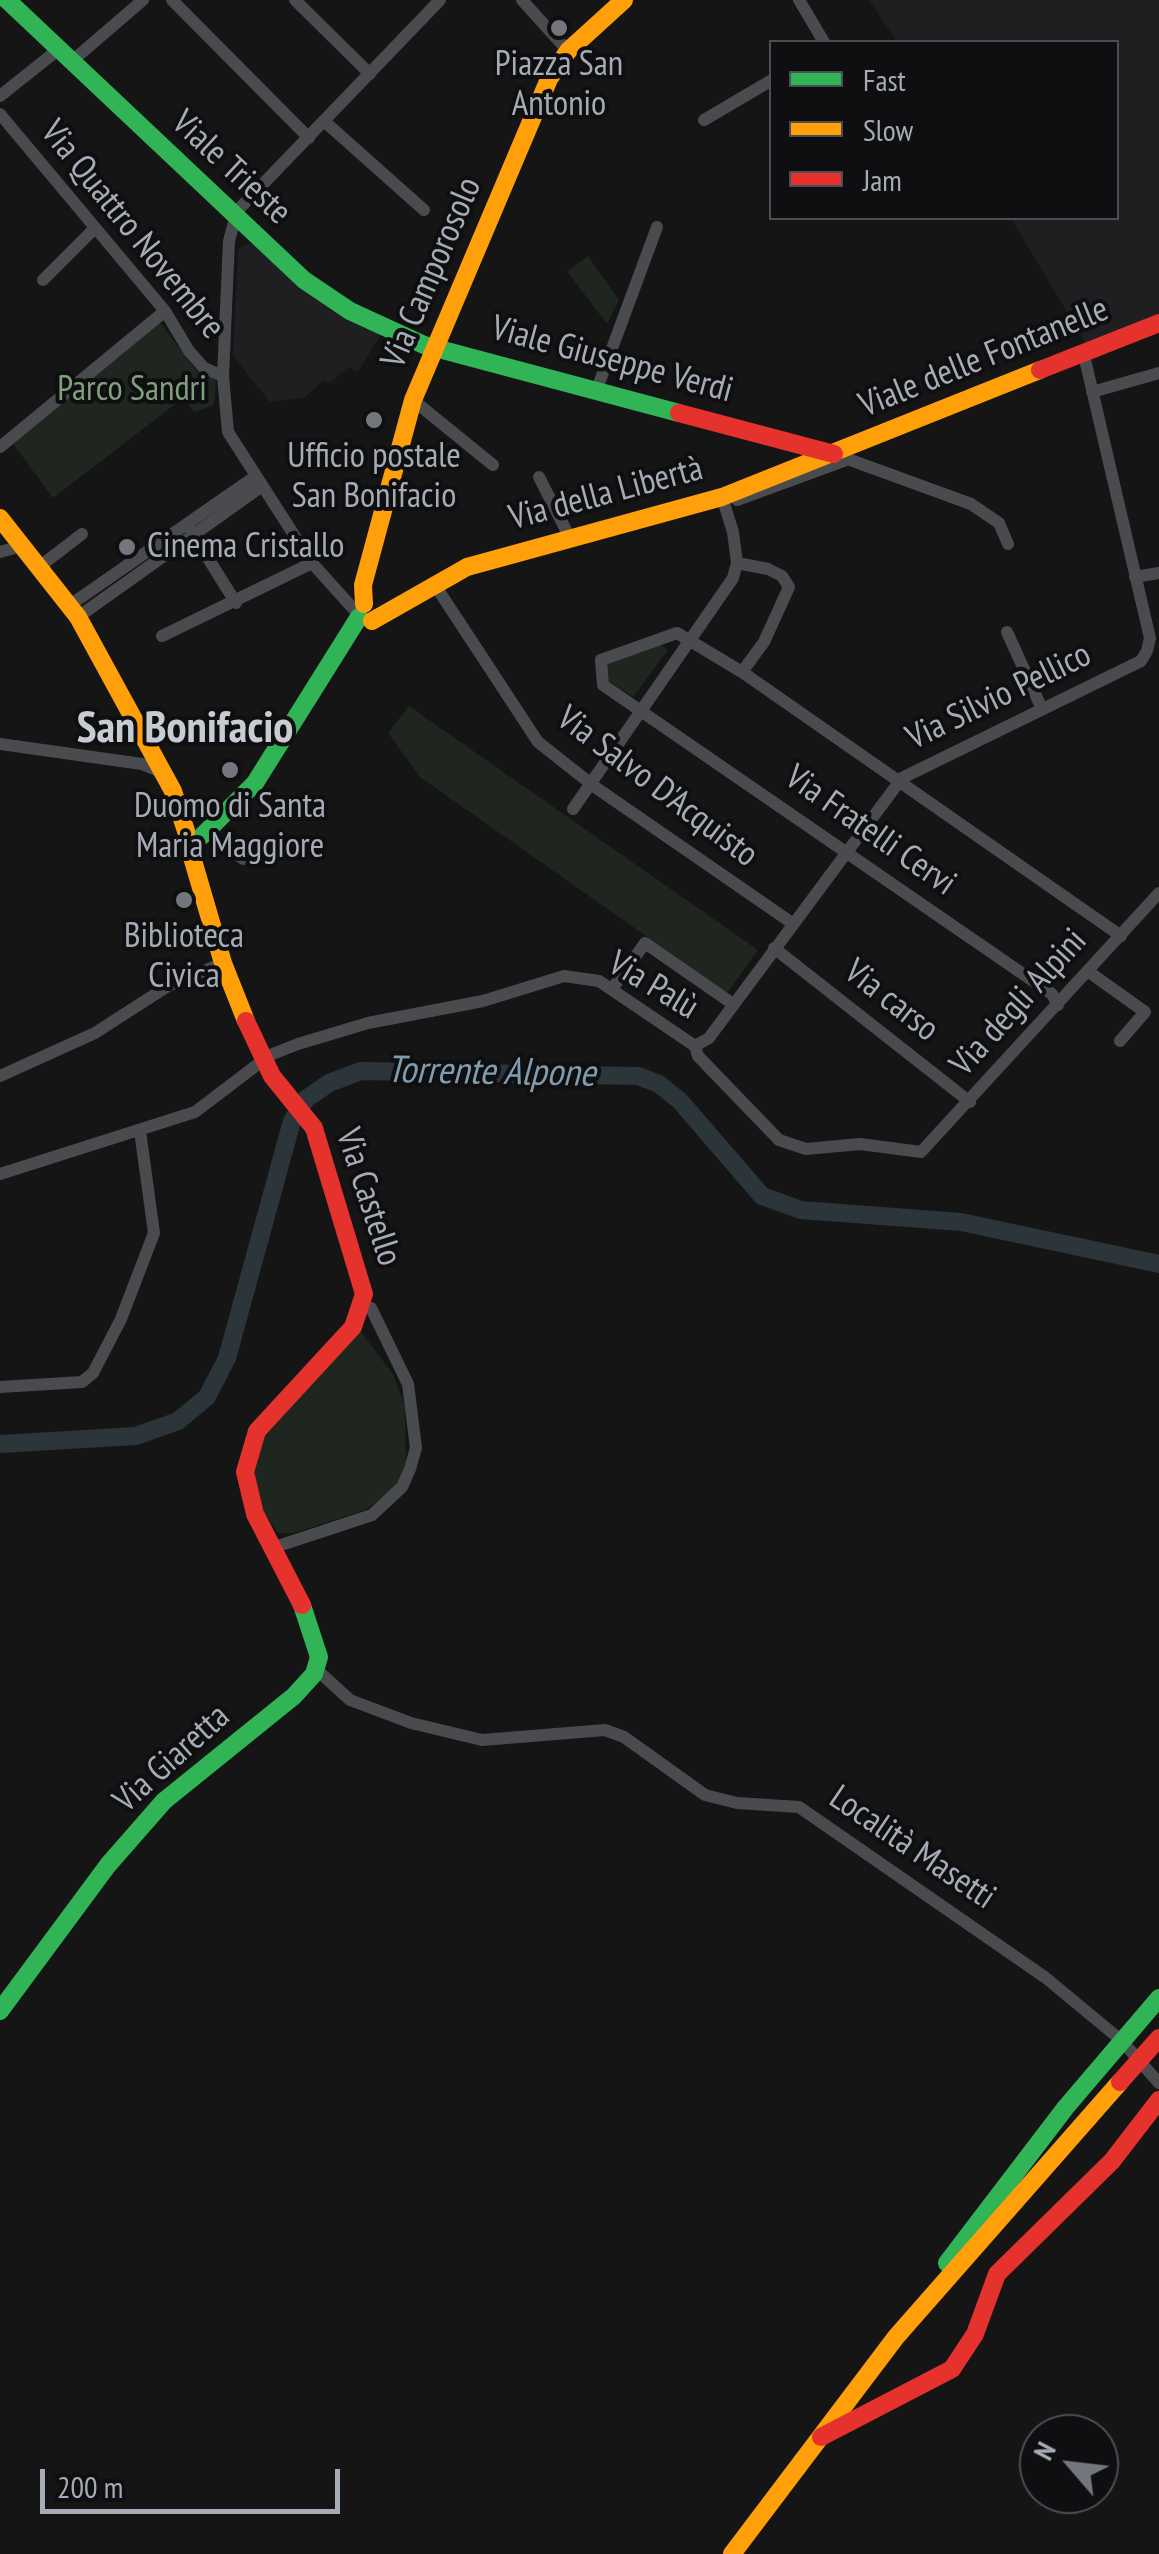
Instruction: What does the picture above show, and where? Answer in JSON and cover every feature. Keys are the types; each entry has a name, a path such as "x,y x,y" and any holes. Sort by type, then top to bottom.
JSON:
{"street":[{"name":"Viale Trieste","path":"7,0 235,218 323,295 392,332 434,347"},
{"path":"0,96 143,0"},
{"path":"172,0 309,138"},
{"path":"295,0 370,74"},
{"path":"362,614 312,563 228,432 224,376 229,241 235,218 440,0"},
{"path":"522,0 568,51"},
{"name":"Via Camporosolo","path":"198,834 224,817 271,760 362,614 362,585 413,400 434,347 548,80 568,51 624,0"},
{"path":"799,0 823,40"},
{"path":"704,120 769,82"},
{"name":"Via Quattro Novembre","path":"0,114 165,311 204,368 224,376"},
{"path":"324,121 424,210"},
{"path":"42,280 95,228"},
{"path":"597,388 657,228"},
{"path":"0,448 165,311"},
{"name":"Viale delle Fontanelle","path":"840,457 1159,323"},
{"name":"Viale Giuseppe Verdi","path":"434,347 597,388 840,457"},
{"name":"Via Silvio Pellico","path":"695,1046 709,1038 898,783 1153,656 1083,352"},
{"path":"1092,392 1159,373"},
{"path":"413,400 493,465"},
{"name":"Viale Giuseppe Verdi","path":"773,438 796,466"},
{"path":"840,457 866,462 971,504 999,524 1008,544"},
{"name":"Via della Libertà","path":"362,614 400,606 467,567 723,501 796,466 840,457"},
{"path":"538,478 570,538"},
{"path":"74,611 259,481"},
{"path":"574,809 693,642 733,578 736,564 723,501"},
{"path":"0,518 74,611 198,834 243,860"},
{"path":"190,530 236,604"},
{"path":"39,567 82,534"},
{"path":"0,552 22,546"},
{"path":"162,636 236,604 312,563"},
{"path":"736,564 768,569 782,576 789,587 764,642 742,672"},
{"path":"1134,577 1159,574"},
{"name":"Via Salvo D'Acquisto","path":"435,585 538,742 792,923"},
{"path":"1007,632 1042,709"},
{"name":"Via Fratelli Cervi","path":"693,642 671,633 608,655 598,669 603,684 1052,994 1058,1006"},
{"path":"693,642 742,672 1121,936"},
{"path":"0,744 142,764 161,772"},
{"name":"Via Castello","path":"198,834 197,871 222,963 264,1062 308,1118 360,1272 362,1308 353,1327 295,1385 253,1440 246,1486 272,1548 372,1515 402,1487 410,1469 416,1448 408,1384 371,1308 362,1308"},
{"name":"Via degli Alpini","path":"921,1152 1159,893"},
{"path":"612,989 645,942 733,1004"},
{"name":"Via carso","path":"774,948 970,1102"},
{"path":"0,1076 95,1033 168,986 222,963"},
{"path":"1089,972 1145,1012 1120,1041"},
{"name":"Via Palù","path":"0,1174 195,1112 270,1055 324,1034 482,1000 546,979 578,977 612,989 695,1046 698,1056 750,1112 790,1146 860,1144 921,1152"},
{"path":"0,1387 82,1382 93,1373 139,1278 154,1233 140,1130"},
{"path":"272,1548 311,1624 318,1648 316,1670"},
{"name":"Via Giaretta","path":"0,2010 108,1865 164,1801 294,1696 316,1670"},
{"name":"Località Masetti","path":"316,1670 350,1700 398,1719 482,1740 604,1730 624,1738 704,1796 737,1803 799,1807 1008,1949 1122,2041 1159,2083"},
{"path":"732,2554 1066,2106 1159,1998"},
{"path":"896,2337 1159,2038"},
{"path":"816,2440 952,2369 975,2334 997,2274 1112,2162 1159,2100"},
{"path":"872,2367 870,2388 885,2400 898,2400"}],"shaded area":[{"path":"869,0 1159,0 1159,317 1087,346 1012,220 1119,220 1119,40 896,40"},
{"path":"250,243 382,333 358,372 349,367 330,383 324,380 304,398 270,402 233,356 238,249"}],"green space":[{"path":"588,256 619,300 607,324 567,271"},
{"name":"Parco Sandri","path":"159,321 196,370 216,379 214,405 195,412 182,399 53,498 11,441"},
{"path":"657,642 668,650 633,697 606,679 605,662"},
{"path":"409,706 758,950 727,993 420,777 388,733"},
{"path":"358,1328 393,1374 405,1407 406,1462 399,1481 386,1496 363,1511 293,1533 278,1533 264,1513 253,1480 264,1433"}],"waterway":[{"name":"Torrente Alpone","path":"0,1444 136,1436 178,1421 207,1397 227,1358 292,1121 306,1099 329,1083 361,1071 638,1076 659,1084 680,1101 762,1196 801,1210 961,1222 1159,1264"}],"traffic: fast":[{"path":"7,0 304,280 350,311 424,345 679,413"},
{"path":"202,836 255,783 359,617"},
{"path":"0,2011 108,1865 164,1801 294,1696 314,1674 319,1657 302,1605"},
{"path":"947,2263 1066,2107 1159,1998"}],"traffic: slow":[{"path":"364,604 363,585 413,400 549,79 568,51 624,0"},
{"path":"372,621 467,567 722,497 1040,370"},
{"path":"0,518 78,617 173,791 186,831"},
{"path":"187,840 223,963 246,1021"},
{"path":"732,2554 896,2337 1120,2082"}],"traffic: jam":[{"path":"1040,370 1159,323"},
{"path":"679,413 834,454"},
{"path":"246,1021 272,1076 314,1128 364,1294 353,1327 257,1431 245,1472 255,1514 302,1605"},
{"path":"1120,2082 1159,2038"},
{"path":"821,2437 952,2369 975,2334 997,2274 1112,2161 1159,2100"}],"place":[{"name":"Piazza San Antonio","path":"559,28"},
{"name":"Ufficio postale San Bonifacio","path":"374,420"},
{"name":"Cinema Cristallo","path":"127,547"},
{"name":"Duomo di Santa Maria Maggiore","path":"230,770"},
{"name":"Biblioteca Civica","path":"184,900"}],"district":[{"name":"San Bonifacio","path":"185,729"}]}
